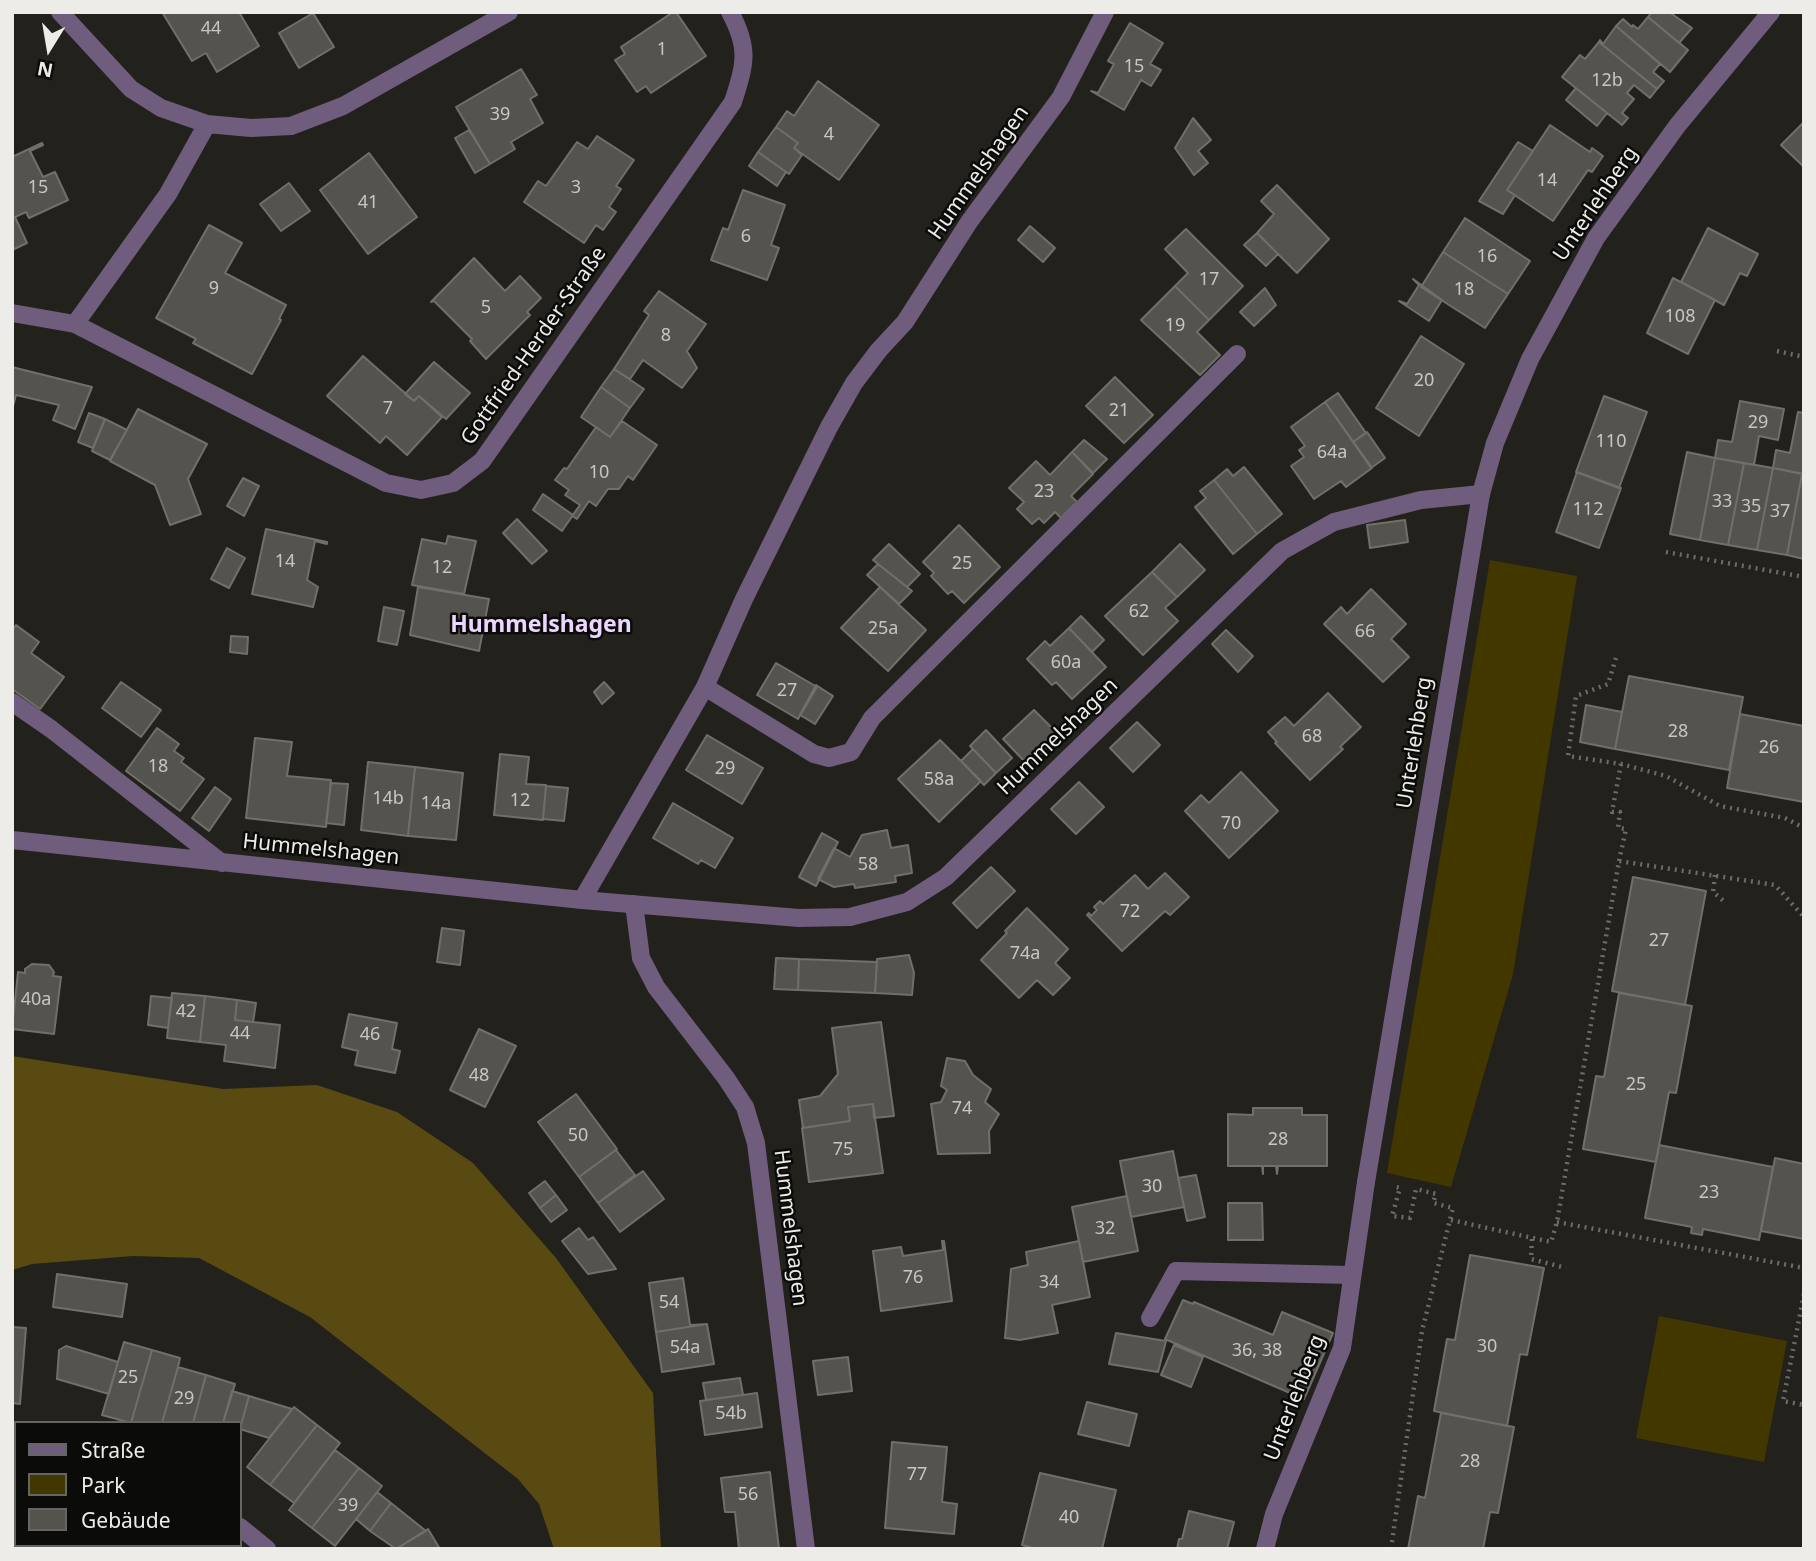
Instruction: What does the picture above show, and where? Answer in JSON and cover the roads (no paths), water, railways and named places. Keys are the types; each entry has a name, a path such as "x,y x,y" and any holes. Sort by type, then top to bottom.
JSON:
{"street":[{"path":"60,12 131,89 161,108 207,124 251,128 290,126 343,106 509,12"},
{"name":"Gottfried-Herder-Straße","path":"12,313 75,324 386,483 421,490 453,483 482,461 733,102 745,63 740,32 730,12"},
{"name":"Hummelshagen","path":"582,900 705,687 744,598 829,427 855,383 879,350 905,322 969,222 1061,97 1105,12"},
{"name":"Unterlehberg","path":"1265,1549 1274,1514 1342,1348 1366,1182 1481,494 1495,443 1530,359 1595,238 1677,126 1771,12"},
{"path":"75,324 168,194 207,124"},
{"path":"705,687 814,754 829,758 851,752 872,719 1237,355"},
{"name":"Hummelshagen","path":"12,840 582,900 799,918 850,917 907,902 946,877 1283,551 1334,522 1421,500 1481,494"},
{"name":"Hummelshagen","path":"12,702 51,729 222,863"},
{"name":"Hummelshagen","path":"634,904 641,958 656,987 746,1107 757,1143 806,1549"},
{"path":"1150,1318 1176,1271 1351,1275"},
{"path":"242,1529 267,1549"}],"district":[{"name":"Hummelshagen","path":"541,625"}]}
